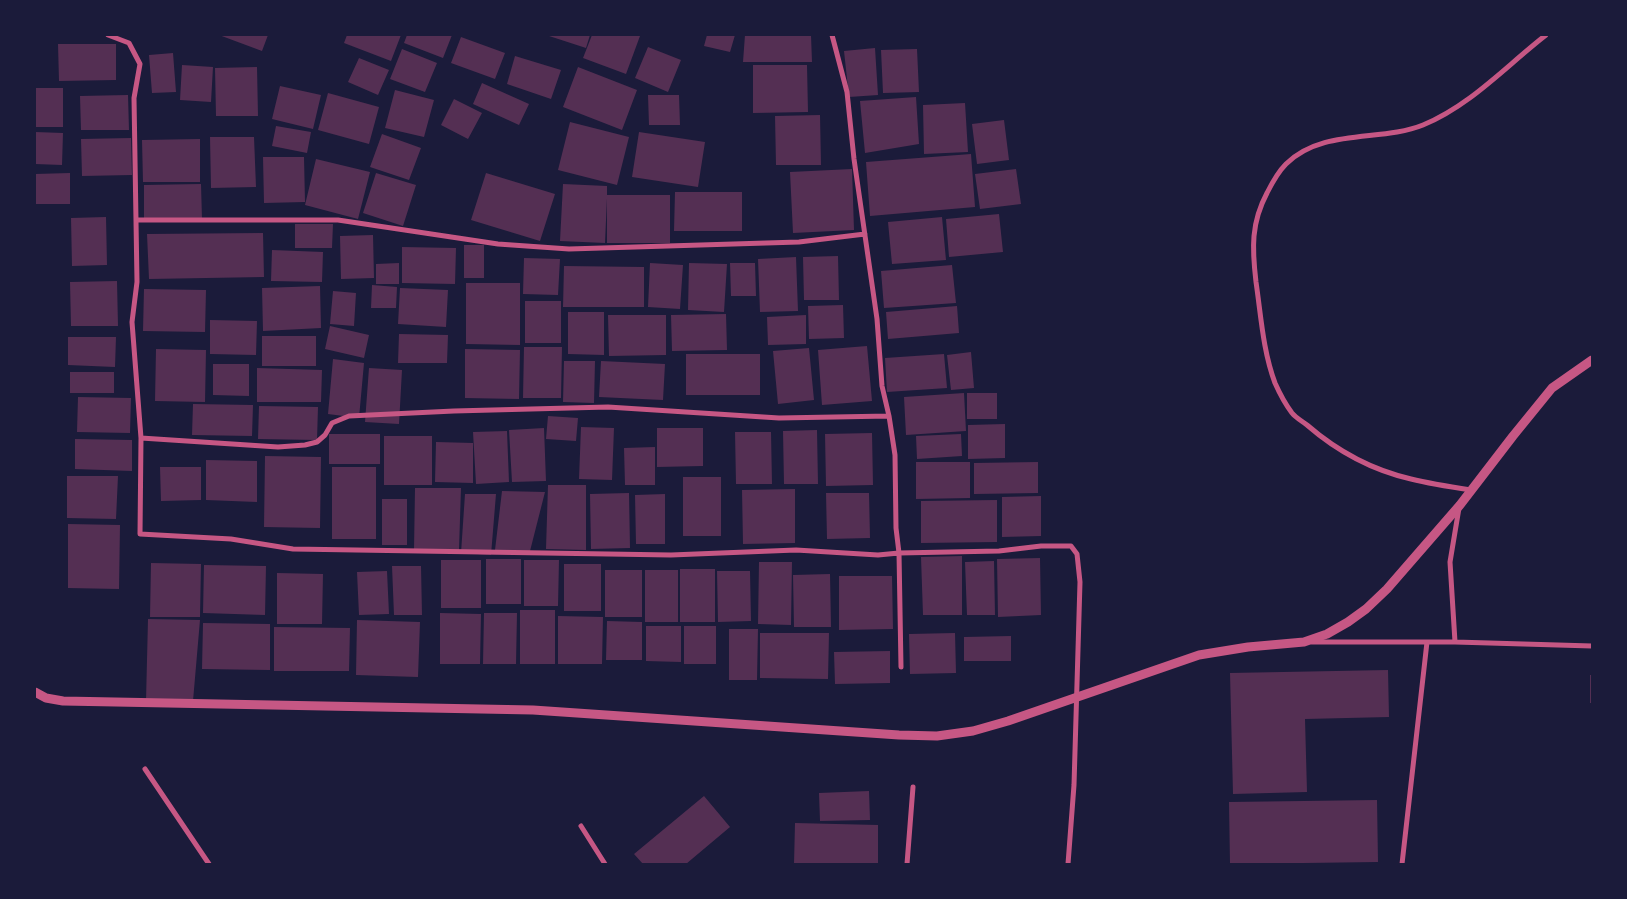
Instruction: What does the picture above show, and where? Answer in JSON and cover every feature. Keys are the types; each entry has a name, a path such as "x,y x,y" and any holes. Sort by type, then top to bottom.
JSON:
{"street":[{"path":"108,35 129,43 140,64 134,98 137,282 132,322 140,438 140,534 231,539 293,549 671,555 796,550 878,555 999,551 1041,546 1071,546 1077,554 1080,582 1074,785 1068,864"},
{"path":"832,35 847,92 854,159 877,319 882,386 895,454 901,667"},
{"path":"1472,490 1411,480 1362,462 1327,442 1292,413 1276,384 1264,341 1253,254 1254,224 1261,204 1273,182 1286,164 1307,150 1330,141 1407,130 1423,125 1468,99 1503,73 1546,35"},
{"path":"136,220 338,220 498,244 569,249 799,242 865,234"},
{"path":"1304,642 1327,634 1366,609 1460,505 1512,436 1552,388 1592,360"},
{"path":"140,438 278,447 305,445 317,442 325,435 332,423 349,416 454,410 608,407 779,418 889,416"},
{"path":"1455,642 1450,562 1460,505"},
{"path":"35,692 46,698 64,701 533,710 937,736 973,732 1199,655 1239,648 1304,642 1455,642 1592,646"},
{"path":"1402,864 1427,642"},
{"path":"145,769 209,864"},
{"path":"907,864 913,787"},
{"path":"581,826 605,864"}],"building":[{"path":"219,35 268,35 262,51"},
{"path":"347,35 401,35 391,61 344,43"},
{"path":"407,35 452,35 443,58 404,43"},
{"path":"546,35 590,35 586,48"},
{"path":"592,35 640,36 626,74 583,58"},
{"path":"707,35 735,35 730,52 704,46"},
{"path":"745,35 811,35 812,62 743,62"},
{"path":"461,37 505,53 495,79 451,63"},
{"path":"58,44 116,44 116,80 59,81"},
{"path":"648,47 681,60 668,92 635,78"},
{"path":"875,48 878,95 849,97 844,51"},
{"path":"402,49 437,63 425,92 390,79"},
{"path":"917,49 919,92 883,93 881,50"},
{"path":"173,53 176,92 152,93 149,55"},
{"path":"515,56 561,70 551,99 507,84"},
{"path":"359,58 389,70 378,95 348,82"},
{"path":"182,65 213,67 211,102 180,100"},
{"path":"753,65 807,65 808,112 753,113"},
{"path":"257,67 258,116 216,116 215,68"},
{"path":"578,67 637,90 622,130 563,107"},
{"path":"482,83 529,104 519,125 473,104"},
{"path":"280,86 321,95 313,129 272,119"},
{"path":"35,88 63,88 63,127 35,127"},
{"path":"395,90 434,100 424,137 385,128"},
{"path":"328,93 379,107 369,144 318,130"},
{"path":"128,95 129,130 81,130 80,96"},
{"path":"648,95 679,95 680,125 649,125"},
{"path":"916,97 919,144 865,153 860,101"},
{"path":"454,99 482,113 468,139 441,125"},
{"path":"965,103 968,152 924,154 923,105"},
{"path":"820,115 821,165 776,165 775,116"},
{"path":"1004,120 1009,160 977,164 972,124"},
{"path":"570,122 629,137 617,185 558,170"},
{"path":"276,126 311,132 307,153 272,146"},
{"path":"35,132 63,133 62,165 35,164"},
{"path":"639,132 705,142 698,187 632,177"},
{"path":"382,134 421,148 409,180 370,167"},
{"path":"210,137 254,137 256,187 211,188"},
{"path":"131,138 132,175 82,176 81,139"},
{"path":"200,139 200,182 143,182 142,140"},
{"path":"971,154 975,207 870,216 866,162"},
{"path":"263,157 304,157 305,202 264,203"},
{"path":"316,159 370,172 358,219 305,205"},
{"path":"852,169 854,230 793,233 790,172"},
{"path":"1016,169 1021,204 980,209 975,174"},
{"path":"70,173 70,204 35,204 35,174"},
{"path":"376,173 416,185 403,226 363,213"},
{"path":"486,173 555,194 540,241 471,220"},
{"path":"201,184 202,219 144,219 144,185"},
{"path":"563,184 607,186 607,195 670,195 670,243 607,243 607,198 605,243 560,241"},
{"path":"675,192 742,192 742,231 674,231"},
{"path":"999,214 1003,252 949,257 946,219"},
{"path":"106,217 107,265 72,266 71,218"},
{"path":"942,217 946,260 892,264 888,222"},
{"path":"295,224 333,224 332,248 295,248"},
{"path":"263,233 264,277 149,279 147,234"},
{"path":"373,235 374,278 341,279 340,236"},
{"path":"464,245 484,245 484,278 464,278"},
{"path":"402,247 456,248 455,284 402,283"},
{"path":"272,250 323,252 322,282 271,281"},
{"path":"838,256 839,300 804,300 803,257"},
{"path":"796,257 798,311 760,312 758,259"},
{"path":"524,258 560,259 558,295 523,294"},
{"path":"399,263 399,284 376,284 376,264"},
{"path":"650,263 683,265 680,309 648,307"},
{"path":"689,263 727,264 724,312 688,310"},
{"path":"730,263 755,263 756,296 731,296"},
{"path":"952,265 956,303 884,308 881,271"},
{"path":"564,266 644,267 644,307 563,307"},
{"path":"117,281 118,326 71,326 70,282"},
{"path":"466,283 520,283 520,345 466,344"},
{"path":"372,285 397,287 396,308 371,308"},
{"path":"320,286 321,328 263,331 262,288"},
{"path":"400,288 448,290 446,327 398,324"},
{"path":"144,289 206,290 205,332 143,331"},
{"path":"333,291 356,293 354,326 330,324"},
{"path":"525,301 561,301 561,343 525,343"},
{"path":"843,305 844,338 809,339 808,306"},
{"path":"957,306 959,333 888,339 886,312"},
{"path":"568,312 604,312 604,355 568,354"},
{"path":"726,314 727,350 672,351 671,315"},
{"path":"608,315 666,315 666,355 609,356"},
{"path":"806,315 806,344 768,345 767,317"},
{"path":"210,320 257,321 256,355 210,354"},
{"path":"330,326 369,335 364,358 325,349"},
{"path":"399,334 448,335 447,363 398,363"},
{"path":"262,336 316,336 316,366 262,366"},
{"path":"68,337 116,337 115,367 68,365"},
{"path":"867,346 872,401 822,405 818,350"},
{"path":"524,347 562,347 561,398 523,398"},
{"path":"809,348 814,400 778,404 773,351"},
{"path":"156,349 206,350 205,402 155,401"},
{"path":"465,349 520,350 519,399 465,398"},
{"path":"971,352 974,388 951,390 947,355"},
{"path":"686,354 760,354 760,395 686,395"},
{"path":"944,354 947,388 887,392 885,358"},
{"path":"333,359 364,363 359,418 328,414"},
{"path":"564,361 595,361 594,403 563,402"},
{"path":"601,361 665,364 663,400 599,397"},
{"path":"213,364 249,364 249,396 213,395"},
{"path":"257,368 322,370 321,402 257,402"},
{"path":"369,368 402,370 399,424 365,422"},
{"path":"70,372 114,372 114,393 70,393"},
{"path":"964,393 966,431 906,435 904,397"},
{"path":"967,393 997,393 997,419 967,419"},
{"path":"78,397 131,398 130,433 77,432"},
{"path":"193,404 253,405 252,436 192,435"},
{"path":"259,406 318,407 317,440 258,439"},
{"path":"548,416 578,418 576,441 546,439"},
{"path":"1005,424 1005,458 968,459 968,425"},
{"path":"581,427 614,428 612,480 579,479"},
{"path":"544,428 546,481 512,482 509,430"},
{"path":"657,428 703,428 703,466 657,467"},
{"path":"817,430 818,484 784,484 783,431"},
{"path":"507,431 509,482 476,484 473,432"},
{"path":"735,432 771,432 772,484 736,484"},
{"path":"872,433 873,485 826,486 825,434"},
{"path":"329,434 380,434 380,464 329,464"},
{"path":"961,434 962,456 917,459 916,436"},
{"path":"384,436 432,436 432,485 384,485"},
{"path":"75,439 132,440 132,471 75,469"},
{"path":"436,442 473,443 473,483 435,482"},
{"path":"655,447 655,485 625,485 624,448"},
{"path":"265,456 321,457 320,528 264,527"},
{"path":"206,460 257,461 257,502 206,500"},
{"path":"916,462 970,462 970,498 916,499"},
{"path":"1038,462 1038,493 974,494 974,463"},
{"path":"160,467 201,467 201,500 161,501"},
{"path":"332,467 376,467 376,539 332,539"},
{"path":"67,476 118,476 116,519 67,518"},
{"path":"683,477 721,477 721,536 683,536"},
{"path":"548,485 586,485 586,550 546,549"},
{"path":"415,488 461,488 459,550 414,550"},
{"path":"795,489 795,543 743,544 742,490"},
{"path":"502,491 545,492 529,555 495,550"},
{"path":"629,493 630,548 591,549 590,494"},
{"path":"826,493 869,493 870,538 827,539"},
{"path":"465,494 496,494 491,555 461,553"},
{"path":"665,494 665,544 636,544 635,495"},
{"path":"1041,496 1041,536 1002,537 1002,497"},
{"path":"382,499 407,499 407,545 382,545"},
{"path":"997,500 997,542 921,543 921,501"},
{"path":"68,524 120,525 119,589 68,588"},
{"path":"962,556 962,615 923,615 921,557"},
{"path":"1040,558 1041,615 998,617 997,559"},
{"path":"486,559 521,559 521,604 486,604"},
{"path":"441,560 481,560 481,608 441,608"},
{"path":"524,560 559,560 558,606 524,606"},
{"path":"994,561 995,615 967,615 965,562"},
{"path":"759,562 792,562 791,625 758,624"},
{"path":"151,563 201,564 200,617 150,617"},
{"path":"564,564 601,564 601,611 564,611"},
{"path":"204,565 266,566 265,615 203,613"},
{"path":"392,566 421,566 422,615 394,615"},
{"path":"680,569 715,569 715,622 680,622"},
{"path":"605,570 642,570 642,617 605,617"},
{"path":"645,570 678,570 678,622 645,622"},
{"path":"387,571 389,614 359,615 357,572"},
{"path":"717,571 750,571 751,621 718,622"},
{"path":"277,573 323,574 322,624 277,624"},
{"path":"830,574 831,627 794,627 793,575"},
{"path":"839,576 892,576 893,629 839,630"},
{"path":"520,610 555,610 555,664 520,664"},
{"path":"440,613 481,614 480,664 440,664"},
{"path":"484,613 517,613 516,664 483,664"},
{"path":"558,616 603,617 602,664 558,664"},
{"path":"148,619 200,620 193,701 146,701"},
{"path":"357,620 420,622 418,677 356,675"},
{"path":"607,621 642,622 642,660 606,660"},
{"path":"203,623 270,624 270,670 202,669"},
{"path":"646,626 681,626 681,662 646,661"},
{"path":"684,626 716,626 716,664 684,664"},
{"path":"274,627 350,628 349,671 274,671"},
{"path":"729,629 758,629 757,680 729,680"},
{"path":"760,633 829,633 828,679 760,678"},
{"path":"955,633 956,673 910,674 909,634"},
{"path":"1011,636 1011,661 964,661 964,637"},
{"path":"890,651 890,683 835,684 834,652"},
{"path":"1388,670 1389,717 1305,719 1307,792 1233,794 1230,673"},
{"path":"1590,675 1592,675 1592,703 1590,703"},
{"path":"869,791 870,820 820,821 819,793"},
{"path":"704,796 730,827 686,864 643,864 634,854"},
{"path":"1377,800 1378,862 1230,864 1229,802"},
{"path":"795,823 878,825 878,864 794,864"}]}
